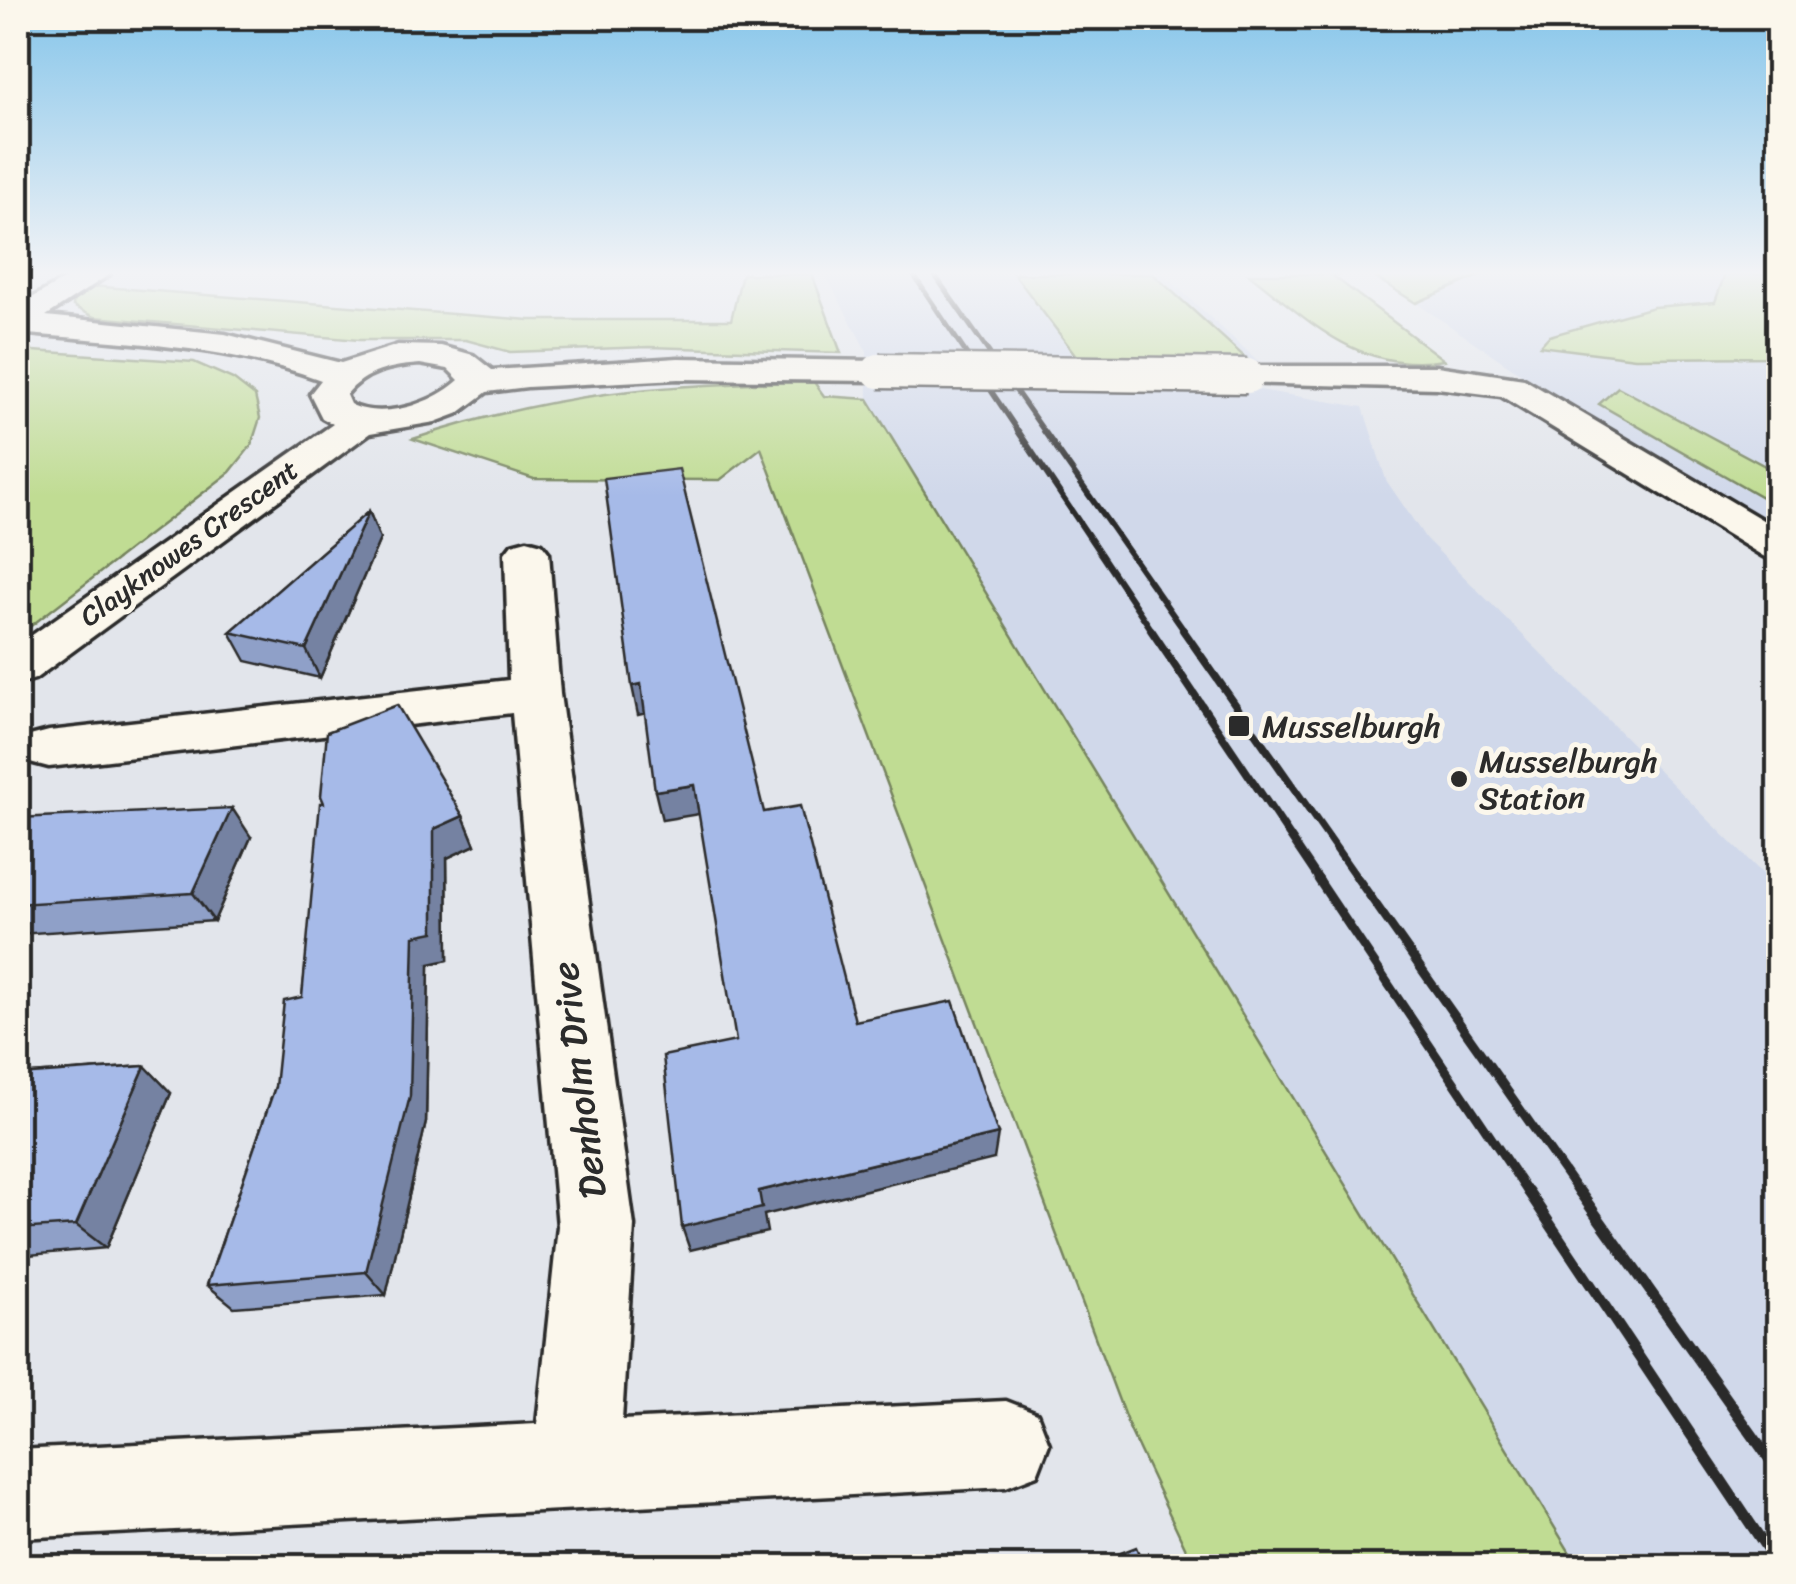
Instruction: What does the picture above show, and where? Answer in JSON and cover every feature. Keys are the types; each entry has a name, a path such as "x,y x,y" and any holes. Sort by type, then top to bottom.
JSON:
{"street":[{"path":"251,348 344,376"},
{"path":"431,355 467,364 476,372 477,382 470,393 436,412 412,418 363,420 346,416 329,403 333,385 344,376 384,360 431,355"},
{"path":"477,382 676,365 1437,377 1512,388 1778,548"},
{"name":"Clayknowes Crescent","path":"18,668 363,420"},
{"name":"Denholm Drive","path":"527,553 535,694 596,1226 576,1466"},
{"path":"49,750 535,694"},
{"path":"18,1494 1006,1444"}],"shaded area":[{"path":"865,348 1244,348 1259,362 1085,367 1097,382 1259,390 1363,407 1386,480 1426,539 1778,889 1778,1566 1578,1566 868,399"},
{"path":"1482,348 1778,348 1778,537 1601,428"}],"green space":[{"path":"495,348 623,348 510,352"},
{"path":"678,348 839,348 841,353"},
{"path":"1070,348 1235,348 1249,361 1084,366"},
{"path":"1353,348 1428,348 1444,360 1414,362"},
{"path":"1555,348 1778,348 1778,357 1635,358"},
{"path":"18,350 194,362 233,379 255,396 260,418 251,446 230,472 18,636"},
{"path":"814,382 824,396 868,399 1578,1566 1194,1566 1130,1430 761,448 720,480 534,479 413,439 515,410 611,393"},
{"path":"1618,387 1778,473 1778,506 1599,404"}],"building":[{"path":"679,469 764,812 800,806 855,1021 953,1001 998,1134 759,1191 762,1208 682,1227 663,1056 736,1041 694,785 655,791 641,684 632,686 604,478"},
{"path":"369,511 306,649 230,632"},
{"path":"397,705 463,816 434,829 434,932 414,936 410,1096 366,1272 207,1285 275,1087 284,1001 302,997 320,803 324,803 321,796 327,732"},
{"path":"232,808 193,893 18,904 18,818"},
{"path":"145,1066 76,1225 18,1229 18,1075"},
{"path":"1136,1547 1144,1566 1087,1566"}],"railway":[{"path":"962,348 1020,434"},
{"path":"986,348 1046,434"},
{"path":"1018,431 1153,632"},
{"path":"1044,431 1185,632"},
{"path":"1151,630 1320,881"},
{"path":"1183,630 1359,881"},
{"path":"1318,879 1529,1194"},
{"path":"1358,879 1580,1194"},
{"path":"1528,1191 1778,1565"},
{"path":"1579,1191 1778,1471"}],"place":[{"name":"Musselburgh","path":"1239,726"},
{"name":"Musselburgh Station","path":"1459,779"}]}
